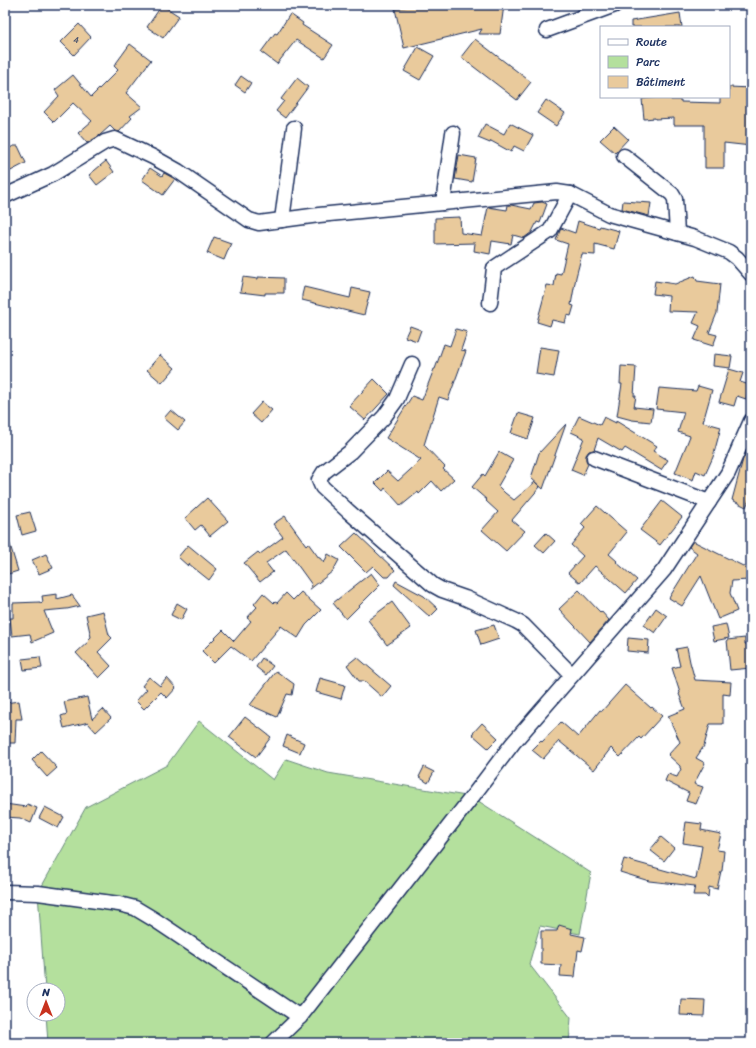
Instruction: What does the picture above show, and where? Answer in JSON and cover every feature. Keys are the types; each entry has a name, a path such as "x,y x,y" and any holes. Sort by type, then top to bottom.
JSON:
{"street":[{"path":"547,30 615,5"},
{"path":"282,220 294,128"},
{"path":"443,203 453,134"},
{"path":"5,196 53,174 105,142 115,140 153,157 178,171 249,220 260,223 319,215 557,192 570,194 609,214 695,238 729,252 737,258 751,274"},
{"path":"624,156 666,189 675,198 677,233"},
{"path":"490,303 494,268 550,231 570,194"},
{"path":"412,364 397,399 384,417 350,452 324,472 319,480 322,487 354,517 433,585 523,625 572,675"},
{"path":"273,1043 300,1017 513,743 664,570 728,473 751,421"},
{"path":"594,458 709,502"},
{"path":"5,892 38,893 119,904 135,908 300,1017"}],"green space":[{"path":"199,721 273,780 286,759 328,773 472,797 591,873 580,934 540,926 529,964 571,1018 569,1043 48,1043 47,1022 66,1022 66,982 44,982 38,893 86,807 167,765"}],"building":[{"path":"162,5 179,16 163,38 147,27"},
{"path":"415,5 504,5 500,34 479,34 482,29 404,48 395,9"},
{"path":"680,13 682,26 631,26 631,21"},
{"path":"290,14 303,23 302,25 333,45 324,58 296,40 277,64 261,52 275,33 277,34"},
{"path":"79,24 91,37 74,55 61,42"},
{"path":"475,39 531,82 517,100 461,57"},
{"path":"130,44 151,60 126,93 142,107 130,116 132,118 119,132 115,131 110,126 99,136 87,143 78,133 92,121 73,103 54,122 44,112 59,96 55,90 73,75 91,97 118,70 114,66"},
{"path":"418,47 434,56 420,80 404,71"},
{"path":"241,76 251,83 245,92 235,85"},
{"path":"297,78 308,87 285,118 276,111 284,101 281,99"},
{"path":"730,87 751,88 751,146 724,143 724,168 705,168 704,125 674,125 674,118 644,119 642,99 671,98 671,100 681,100 681,102 720,103 720,98 730,98"},
{"path":"546,100 565,113 556,126 537,113"},
{"path":"510,123 533,135 524,151 514,146 511,152 491,141 490,143 478,138 485,124 504,134"},
{"path":"614,126 628,139 615,153 600,140"},
{"path":"18,146 26,163 5,174 5,150"},
{"path":"459,155 476,158 472,182 455,179"},
{"path":"106,161 114,172 97,185 89,175"},
{"path":"150,168 162,176 164,173 175,179 163,195 142,180"},
{"path":"623,201 651,203 649,216 622,209"},
{"path":"542,202 547,204 540,223 537,222 532,232 524,238 513,235 511,244 492,241 490,254 474,251 475,243 435,244 435,218 460,217 461,233 482,236 488,207 507,210 508,205 511,205 531,209 534,203"},
{"path":"578,221 599,228 600,226 619,231 614,249 595,244 595,255 582,254 571,305 574,306 571,316 567,315 565,323 552,320 550,326 537,322 547,285 554,286 556,273 561,274 568,244 556,240 561,228 575,233"},
{"path":"214,237 231,243 224,260 207,253"},
{"path":"695,276 697,281 720,284 717,313 709,333 717,335 713,346 694,340 700,326 693,323 698,312 668,311 669,296 653,294 655,281 675,284"},
{"path":"243,277 258,279 258,277 284,278 284,293 265,293 265,295 240,292"},
{"path":"304,287 350,298 352,288 370,292 364,315 302,300"},
{"path":"410,326 421,330 417,341 405,337"},
{"path":"456,329 467,332 461,350 466,351 448,400 439,397 424,445 445,467 443,469 454,479 441,491 432,481 419,494 418,492 401,506 385,488 383,491 375,483 387,471 398,481 421,460 386,438 412,396 422,400 444,344 450,346"},
{"path":"540,347 559,350 554,377 536,374"},
{"path":"714,354 732,356 730,368 713,366"},
{"path":"160,355 175,368 162,383 147,370"},
{"path":"621,366 636,367 634,396 636,396 634,407 653,409 651,422 632,420 617,416 622,384 620,384"},
{"path":"729,369 743,373 740,382 750,385 746,399 737,396 734,406 719,402"},
{"path":"374,379 389,394 365,420 349,406"},
{"path":"698,386 712,390 703,422 721,427 713,457 705,475 696,471 693,480 675,473 690,436 678,432 684,412 656,409 659,388 696,391"},
{"path":"262,402 272,410 261,423 251,414"},
{"path":"171,410 185,422 178,430 164,418"},
{"path":"518,413 535,418 528,439 511,433"},
{"path":"579,416 600,425 604,417 616,423 616,421 657,446 653,451 668,460 661,470 625,448 622,452 598,438 594,450 589,451 586,455 588,464 583,475 571,470 584,438 571,432"},
{"path":"566,424 543,489 531,478 539,453"},
{"path":"750,444 751,496 746,507 732,500 743,459"},
{"path":"499,452 513,460 498,486 505,493 514,500 535,482 540,487 512,520 525,531 506,551 482,530 498,512 472,487 483,474 485,476"},
{"path":"207,498 228,521 210,536 201,525 195,530 185,518"},
{"path":"662,501 682,517 660,545 640,530"},
{"path":"597,506 627,532 609,554 637,580 626,593 595,566 580,583 568,573 583,556 571,545 585,528 581,524"},
{"path":"30,512 36,531 22,535 17,515"},
{"path":"285,516 306,545 308,543 324,563 328,554 339,560 333,571 309,590 312,585 286,549 266,563 273,572 260,582 244,563 258,552 260,554 283,537 273,524"},
{"path":"356,533 395,570 389,577 384,577 373,566 366,572 341,547"},
{"path":"546,533 555,541 544,553 535,545"},
{"path":"5,538 8,538 18,571 5,575"},
{"path":"693,541 749,569 749,580 732,581 730,593 737,611 718,619 701,576 682,606 669,598 697,553 689,547"},
{"path":"188,545 217,569 209,580 189,564 188,566 178,557"},
{"path":"46,554 53,568 39,574 32,560"},
{"path":"371,573 380,585 346,619 333,603"},
{"path":"396,581 424,596 438,609 430,617 394,585"},
{"path":"579,590 609,620 590,642 559,609"},
{"path":"301,592 321,610 306,625 298,638 281,626 251,661 231,646 214,663 202,651 223,630 234,641 251,621 247,618 257,607 254,604 263,593 274,603 277,603 286,593 293,600"},
{"path":"57,594 57,599 72,595 80,606 44,611 53,633 32,642 30,634 12,636 10,618 13,618 13,603 40,603 43,602 42,596"},
{"path":"392,602 411,628 387,645 368,620"},
{"path":"177,603 187,609 181,620 171,615"},
{"path":"656,608 667,616 655,633 644,625"},
{"path":"103,611 109,635 112,638 98,652 111,666 99,678 76,653 89,641 88,640 91,637 86,615"},
{"path":"726,624 729,638 714,641 711,627"},
{"path":"494,625 499,639 481,645 476,630"},
{"path":"628,638 649,640 648,653 627,651"},
{"path":"745,638 745,644 751,644 751,668 730,670 727,640"},
{"path":"687,647 695,680 731,682 730,695 723,694 723,724 710,724 704,746 696,758 705,763 694,784 703,787 696,804 686,801 689,793 665,781 668,774 677,777 681,769 680,766 668,755 680,742 668,716 685,709 672,668 680,666 676,649"},
{"path":"40,657 42,668 24,670 22,659"},
{"path":"357,657 391,686 382,697 364,681 359,681 347,665"},
{"path":"262,658 273,666 266,675 256,667"},
{"path":"276,671 294,684 292,695 287,694 277,717 250,705"},
{"path":"149,677 160,686 167,678 176,688 167,698 161,692 144,709 136,701 147,689 142,686"},
{"path":"320,678 345,685 341,699 316,692"},
{"path":"625,685 662,716 641,739 639,737 620,757 611,748 594,770 559,741 543,759 532,750 561,722 578,737 600,710 602,711"},
{"path":"87,697 92,719 103,709 111,718 96,732 88,723 89,722 64,728 61,716 67,714 64,702"},
{"path":"19,701 22,719 16,719 15,743 5,743 5,703"},
{"path":"245,717 271,737 256,757 229,737"},
{"path":"482,723 498,738 488,748 472,734"},
{"path":"287,735 304,743 300,753 283,746"},
{"path":"41,751 57,768 47,777 32,760"},
{"path":"424,767 434,772 428,783 419,777"},
{"path":"5,804 26,807 27,804 37,808 31,823 20,818 5,817"},
{"path":"45,807 64,817 58,828 39,818"},
{"path":"686,822 702,824 701,830 721,834 717,850 724,851 722,871 717,889 709,887 708,898 705,895 693,895 695,886 649,881 620,872 624,859 696,879 702,846 683,843"},
{"path":"661,837 674,848 664,861 650,850"},
{"path":"559,925 572,929 571,934 585,937 582,951 578,950 575,977 560,976 561,965 541,964 541,931 557,931"},
{"path":"681,999 705,1000 704,1016 680,1015"}]}
